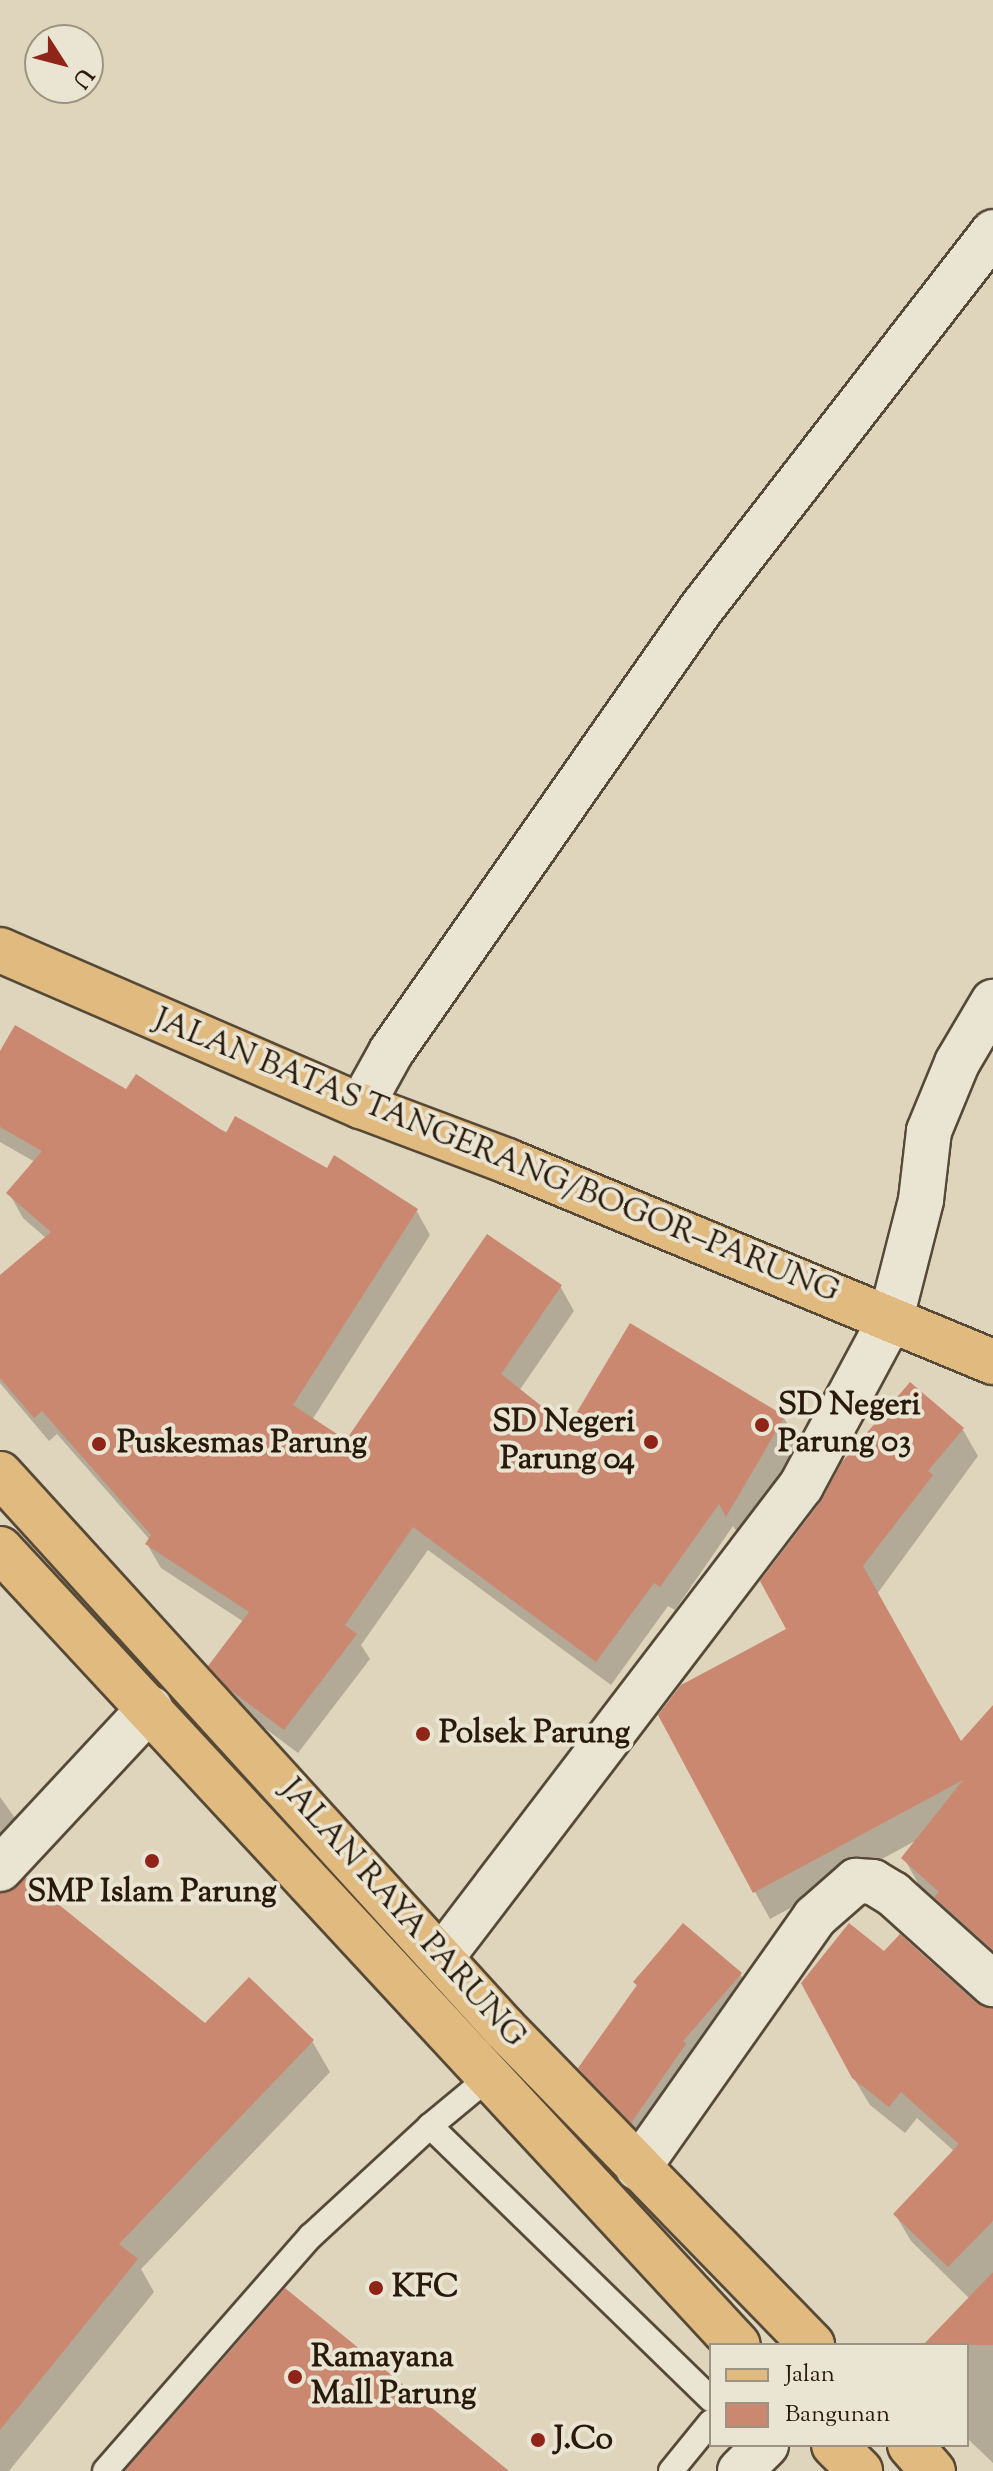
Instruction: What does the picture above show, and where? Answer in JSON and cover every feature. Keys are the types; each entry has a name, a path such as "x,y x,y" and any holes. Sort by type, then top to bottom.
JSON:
{"main road":[{"name":"JALAN BATAS TANGERANG/BOGOR–PARUNG","path":"0,950 361,1106 891,1318 993,1362"},
{"name":"JALAN RAYA PARUNG","path":"0,1474 441,1958 796,2339"},
{"name":"JALAN RAYA PARUNG","path":"0,1549 736,2343"},
{"path":"52,1606 89,1575"},
{"path":"836,2447 860,2471"},
{"path":"912,2447 933,2471"}],"street":[{"path":"361,1106 391,1052 701,609 993,232"},
{"path":"441,1958 801,1486 891,1318 921,1200 929,1131 957,1063 993,1002"},
{"path":"0,1869 150,1708"},
{"path":"638,2168 815,1917 856,1881 873,1882 893,1894 993,1984"},
{"path":"740,2471 764,2447"}],"lane":[{"path":"105,2471 311,2236 430,2126 489,2077"},
{"path":"430,2126 709,2397"},
{"path":"671,2471 709,2424"}],"building":[{"path":"15,1025 126,1089 136,1074 226,1133 235,1116 327,1168 334,1155 418,1209 293,1405 346,1440 487,1234 562,1285 501,1374 568,1427 630,1323 785,1416 726,1517 719,1504 660,1587 654,1583 596,1662 413,1527 345,1625 357,1634 284,1730 230,1690 208,1666 249,1612 145,1544 151,1535 42,1411 34,1418 0,1378 0,1275 51,1232 6,1193 42,1151 0,1127 0,1051"},
{"path":"910,1382 964,1428 928,1471 933,1475 863,1566 961,1741 993,1705 993,1950 934,1897 939,1892 901,1858 963,1780 753,1893 658,1715 681,1685 786,1629 760,1581 821,1501 842,1462"},
{"path":"26,1878 205,2023 249,1977 314,2040 119,2244 138,2259 0,2430 0,1893"},
{"path":"683,1923 742,1973 683,2041 686,2044 631,2123 578,2068 637,1985 633,1982"},
{"path":"849,1923 884,1951 900,1934 976,2003 993,2008 993,2221 948,2267 893,2214 959,2144 901,2092 889,2107 852,2078 801,1983"},
{"path":"993,2272 993,2345 925,2343"},
{"name":"Ramayana Mall Parung","path":"285,2288 509,2471 125,2471"}],"place":[{"name":"SD Negeri Parung 03","path":"762,1425"},
{"name":"SD Negeri Parung 04","path":"651,1442"},
{"name":"Puskesmas Parung","path":"99,1444"},
{"name":"Polsek Parung","path":"423,1734"},
{"name":"SMP Islam Parung","path":"152,1861"},
{"name":"KFC","path":"376,2288"},
{"name":"Ramayana Mall Parung","path":"295,2377"},
{"name":"J.Co","path":"538,2440"}]}
